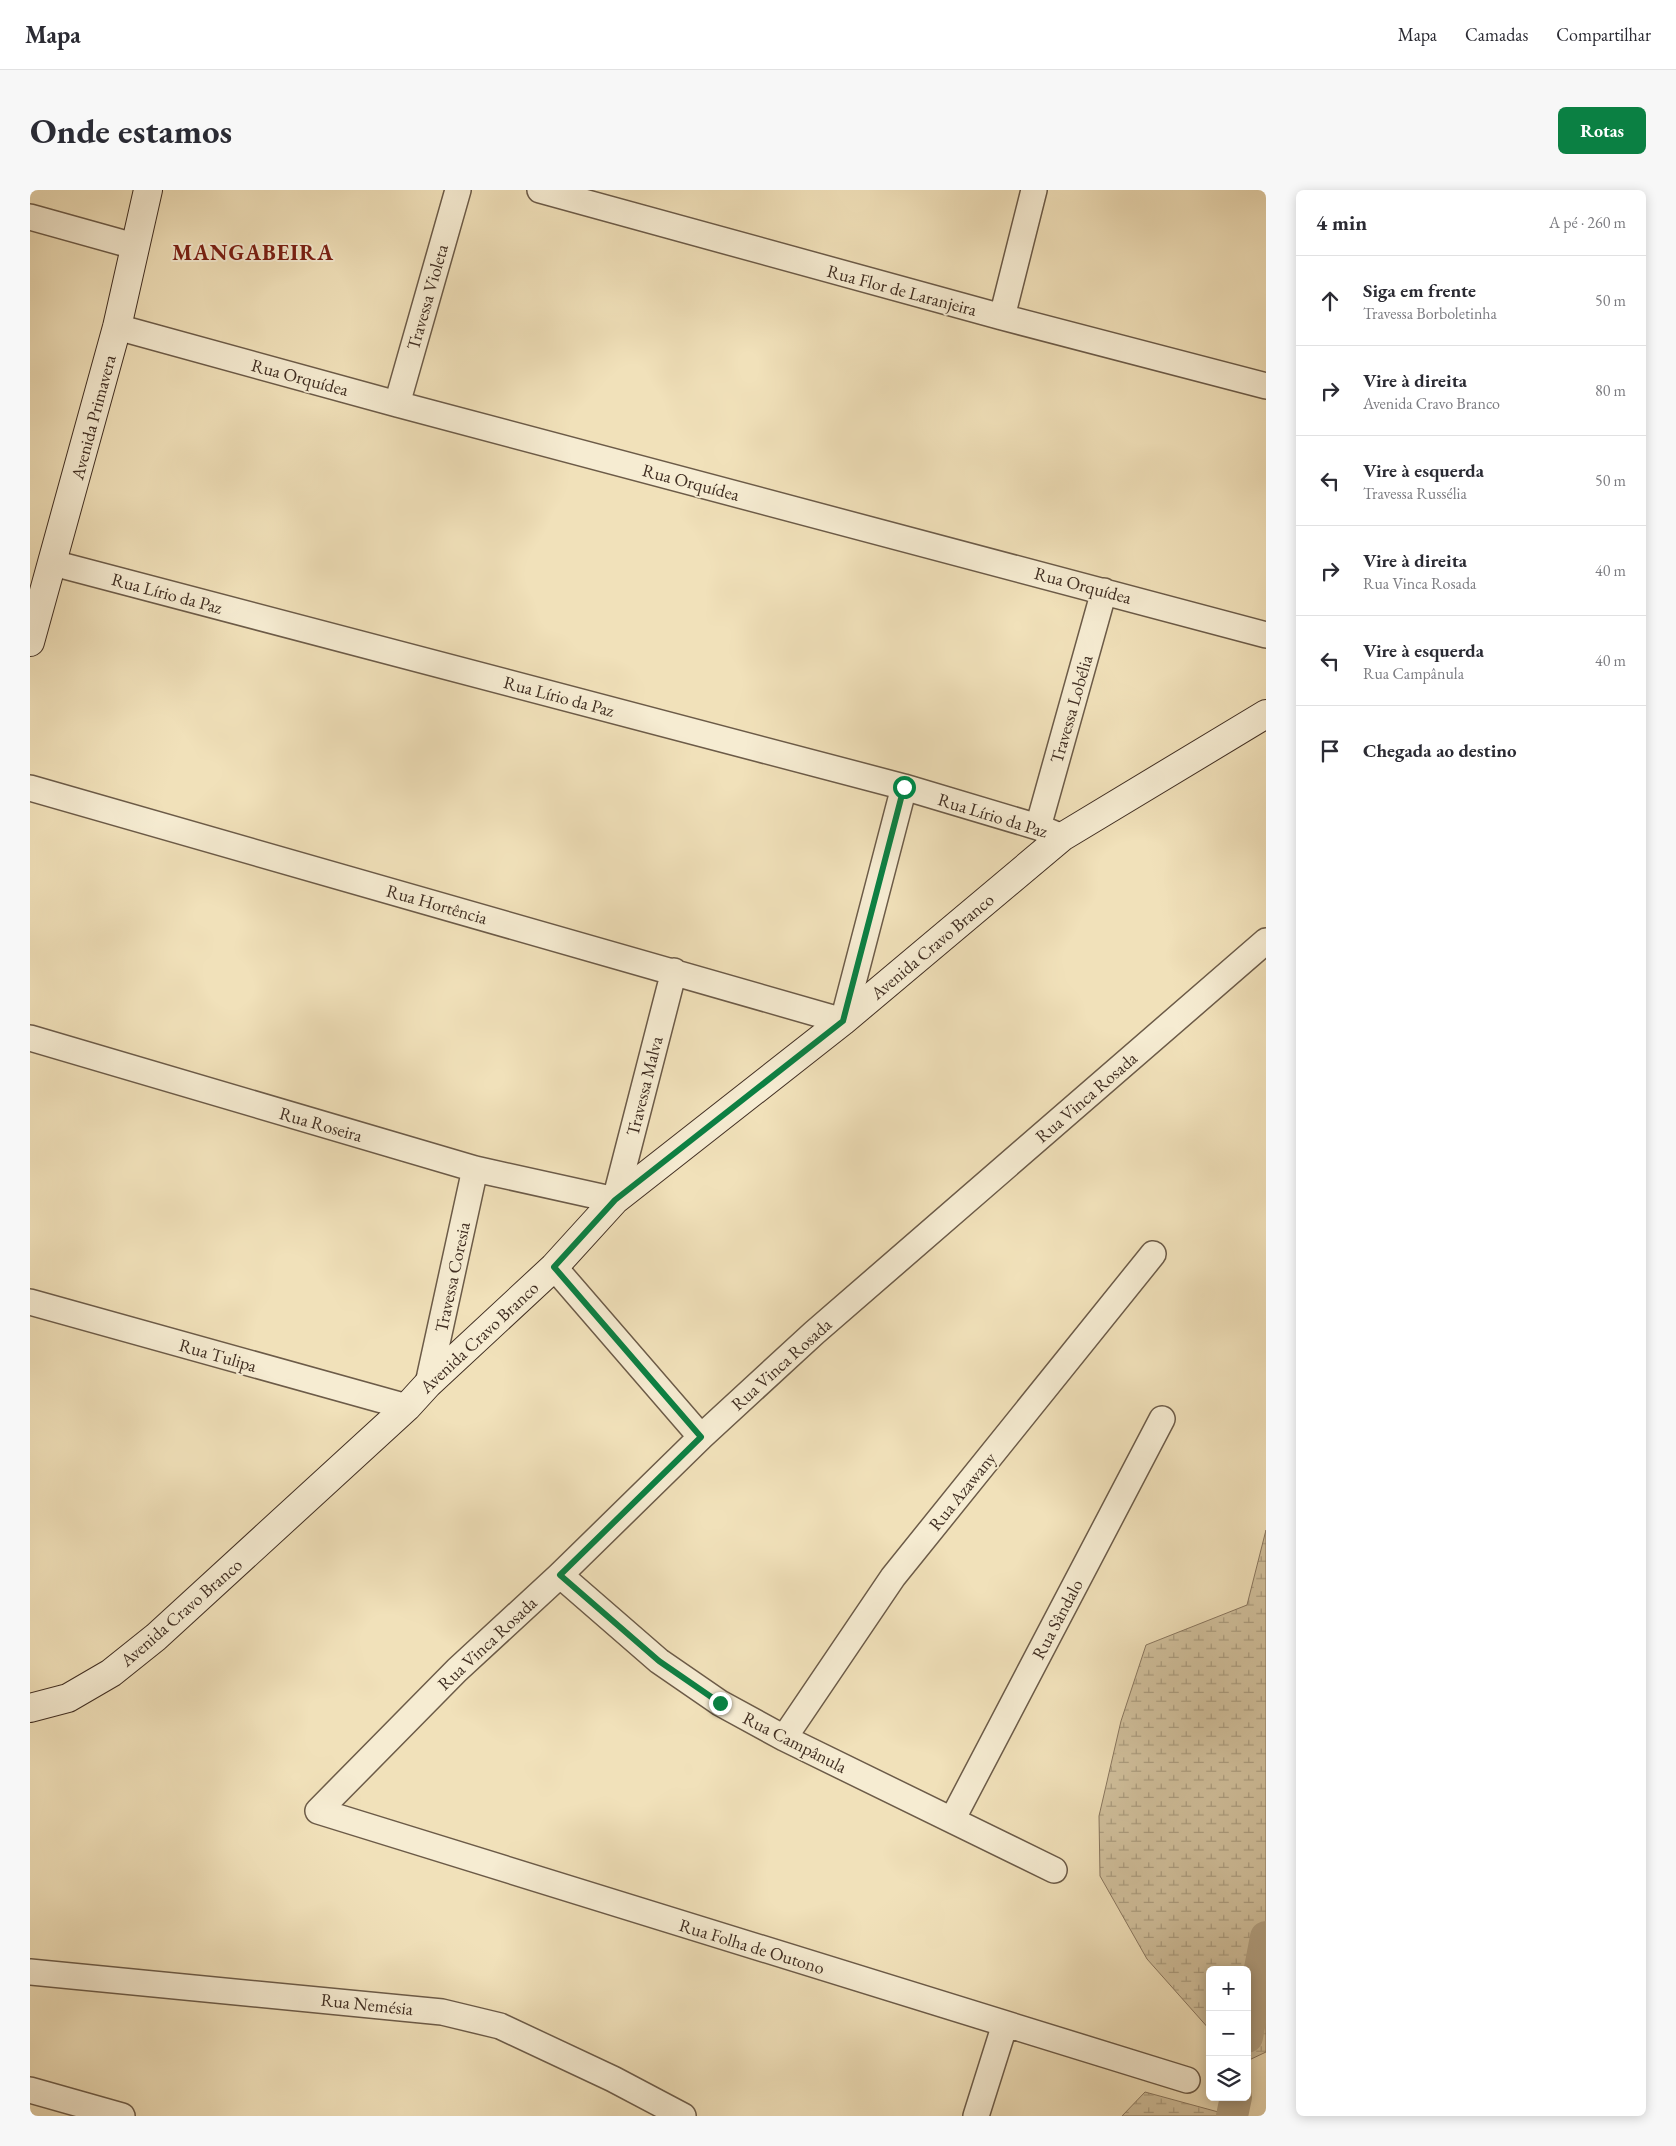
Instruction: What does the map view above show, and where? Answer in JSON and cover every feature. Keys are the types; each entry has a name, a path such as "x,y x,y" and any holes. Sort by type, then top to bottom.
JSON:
{"street":[{"name":"Avenida Primavera","path":"30,642 117,327 148,190"},
{"name":"Travessa Violeta","path":"397,404 458,190"},
{"name":"Rua Flor de Laranjeira","path":"540,190 1002,317 1266,386"},
{"path":"1002,317 1034,190"},
{"path":"30,217 134,246"},
{"name":"Rua Orquídea","path":"117,327 397,404 1266,635"},
{"name":"Rua Lírio da Paz","path":"53,563 904,787 1050,832"},
{"name":"Travessa Lobélia","path":"1050,832 1104,591"},
{"name":"Avenida Cravo Branco","path":"30,1708 68,1698 112,1673 163,1630 407,1407 428,1384 554,1267 615,1200 843,1021 1050,832 1266,714"},
{"path":"843,1021 904,787"},
{"name":"Rua Hortência","path":"30,788 674,971 843,1021"},
{"name":"Rua Vinca Rosada","path":"318,1811 458,1670 560,1575 701,1437 814,1333 1266,941"},
{"name":"Travessa Malva","path":"615,1200 674,971"},
{"name":"Rua Roseira","path":"30,1038 475,1169 615,1200"},
{"name":"Travessa Coresia","path":"428,1384 475,1169"},
{"name":"Rua Azawany","path":"784,1738 893,1577 1153,1254"},
{"path":"554,1267 701,1437"},
{"name":"Rua Tulipa","path":"30,1302 407,1407"},
{"name":"Rua Sândalo","path":"952,1820 1162,1419"},
{"name":"Rua Campânula","path":"560,1575 659,1661 720,1703 784,1738 1054,1870"},
{"name":"Rua Folha de Outono","path":"318,1811 1186,2080"},
{"name":"Rua Nemésia","path":"30,1972 442,2012 500,2026 613,2079 684,2116"},
{"path":"976,2116 1005,2024"},
{"path":"30,2090 122,2116"}],"green space":[{"path":"1266,1530 1266,2052 1251,2059 1251,1966 1206,1966 1206,2025 1147,1959 1100,1876 1099,1816 1121,1721 1146,1645 1247,1605"},
{"path":"1145,2092 1233,2116 1122,2116"}],"waterway":[{"path":"1251,2016 1266,1937"},
{"path":"1232,2116 1235,2101"}],"district":[{"name":"MANGABEIRA","path":"253,252"}],"route":[{"path":"720,1703 659,1661 560,1575 701,1437 554,1267 615,1200 843,1021 904,787"}]}
